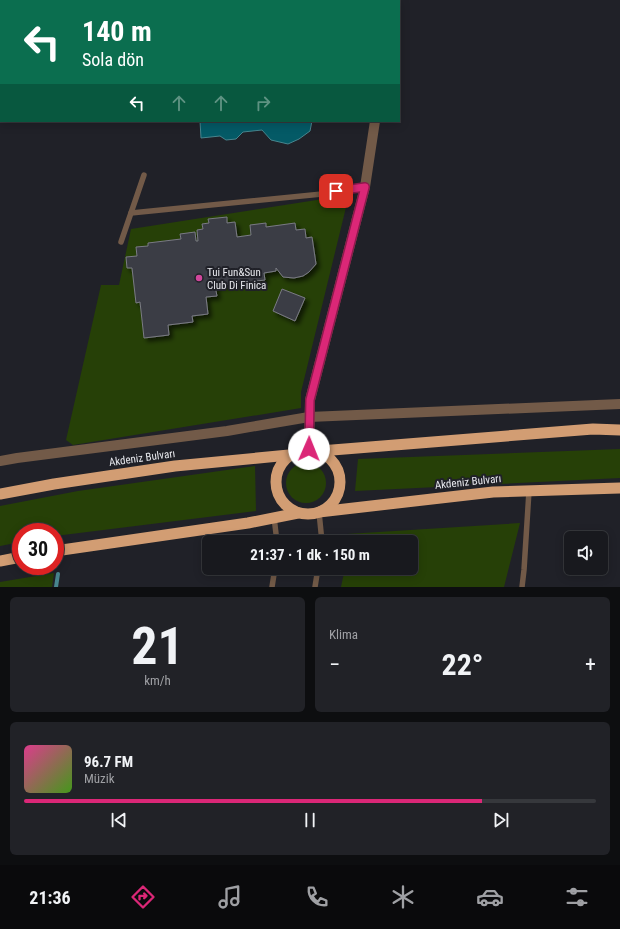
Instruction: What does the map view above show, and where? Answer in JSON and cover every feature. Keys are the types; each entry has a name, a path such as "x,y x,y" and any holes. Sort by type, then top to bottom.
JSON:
{"highway":[{"path":"298,513 289,508 282,501 277,492 276,482 277,471 282,462 289,455 299,451 593,429 620,430"},
{"path":"64,550 248,523 298,513 308,514 319,512 329,507 336,498 340,488 340,476 337,466 330,457 314,450"},
{"name":"Akdeniz Bulvarı","path":"0,494 54,484 174,466 289,455"},
{"name":"Akdeniz Bulvarı","path":"319,512 493,492 620,488"},
{"path":"0,561 12,559"}],"street":[{"path":"314,450 309,417 310,400 365,187 375,122"},
{"path":"0,461 227,431 309,417 620,404"}],"lane":[{"path":"121,242 144,175"},
{"path":"131,213 322,194 365,187"},
{"path":"522,587 529,491"},
{"path":"319,512 321,535"},
{"path":"274,518 276,535"},
{"path":"272,587 274,575"},
{"path":"315,587 317,575"}],"green space":[{"path":"349,195 301,392 301,408 73,445 66,440 101,285 119,285 131,229","holes":["227,217 227,223 235,222 237,237 251,235 250,225 266,223 266,227 295,223 296,230 305,229 306,238 312,238 316,263 305,275 294,278 283,277 276,268 276,271 264,273 265,280 215,286 217,296 206,297 208,314 192,316 193,322 168,325 169,335 140,302 136,302 132,268 127,268 126,257 137,256 136,247 148,246 148,243 181,239 180,234 194,232 196,241 198,241 197,230 203,229 202,224 209,223 208,220","282,289 304,298 295,321 273,311"]},
{"path":"620,449 620,478 355,491 358,459"},
{"path":"306,463 317,466 323,472 326,483 323,494 317,500 306,503 295,500 289,494 286,483 289,472 295,466"},
{"path":"255,466 256,511 64,535 64,523 12,523 12,544 0,546 0,506 78,491"},
{"path":"520,523 504,587 341,587 344,575 418,575 418,535 331,535"},
{"path":"42,575 54,575 52,587 0,587 0,582"}],"water":[{"path":"200,122 312,122 310,131 299,139 288,144 271,140 262,130 243,132 236,139 226,140 220,136 201,138"}],"building":[{"name":"Tui Fun&Sun Club Di Finica","path":"227,217 227,223 235,222 237,237 251,235 250,225 266,223 266,227 295,223 296,230 305,229 306,238 312,237 316,264 303,276 294,278 283,277 276,268 276,271 264,273 265,280 215,286 217,296 206,297 208,314 192,316 193,322 168,325 169,335 144,338 140,302 136,303 132,268 127,268 126,257 137,256 136,247 148,246 148,243 181,239 180,234 195,232 196,241 198,241 197,230 203,229 202,224 209,223 208,219"},
{"path":"282,289 305,298 295,321 273,311"}],"waterway":[{"path":"56,587 58,575"}],"place":[{"name":"Tui Fun&Sun Club Di Finica","path":"199,278"}],"route":[{"path":"309,449 310,400 365,187 336,191"}]}
